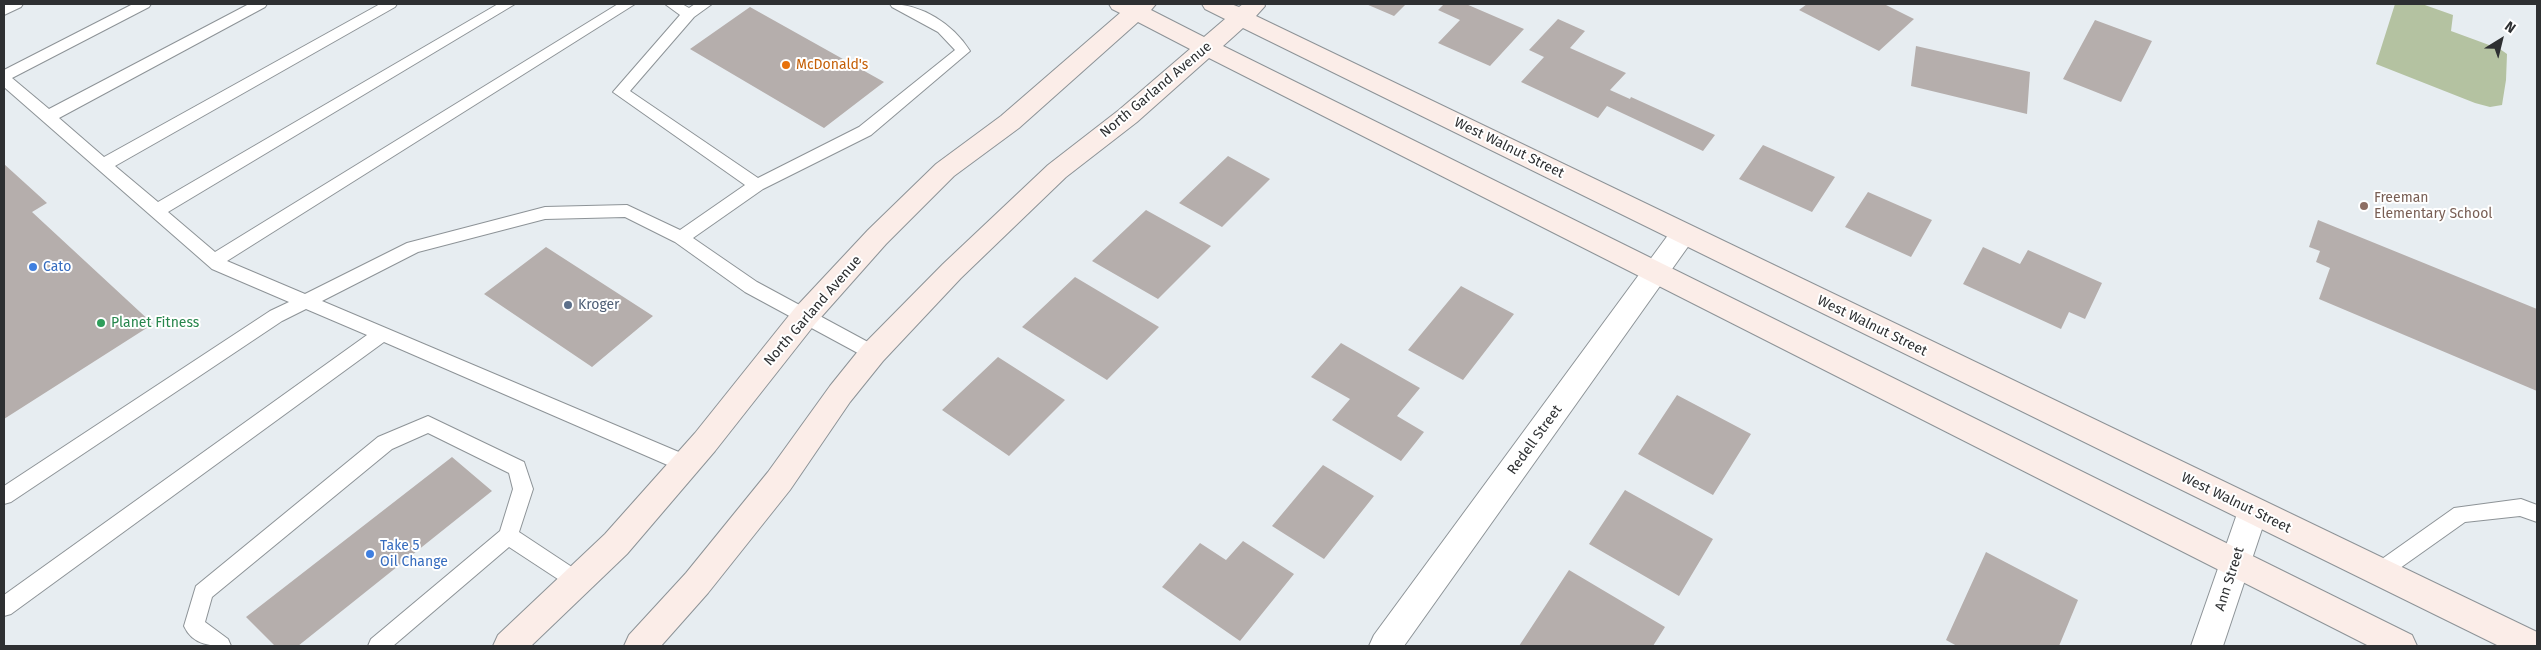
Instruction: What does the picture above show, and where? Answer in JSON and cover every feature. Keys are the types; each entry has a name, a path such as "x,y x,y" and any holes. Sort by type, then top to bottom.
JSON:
{"main road":[{"name":"West Walnut Street","path":"1213,4 1249,10 1683,234 2532,646"},
{"name":"North Garland Avenue","path":"509,646 616,544 686,464 805,316 877,237 945,170 1010,122 1134,6"},
{"path":"1134,6 1208,47 2401,646"},
{"name":"North Garland Avenue","path":"640,646 698,583 779,481 840,394 873,354 952,271 1057,171 1128,116 1249,10"}],"street":[{"name":"Redell Street","path":"1385,646 1657,273 1683,234"},
{"name":"Ann Street","path":"2207,646 2253,511"}],"lane":[{"path":"4,10 16,4"},
{"path":"144,4 4,77 48,118 214,261 686,464"},
{"path":"48,118 260,4"},
{"path":"103,165 390,4"},
{"path":"156,211 508,4"},
{"path":"214,261 628,4"},
{"path":"672,4 689,14"},
{"path":"705,4 689,14 621,92 757,185"},
{"path":"681,238 757,185 865,131 963,51 958,41 940,27 897,4"},
{"path":"4,496 276,316 413,248 545,213 627,210 681,238 751,287 873,354"},
{"path":"4,608 382,334"},
{"path":"221,646 194,626 203,592 385,443 428,424 517,468 523,489 508,536 378,646"},
{"path":"2379,572 2461,514 2521,507 2537,514"},
{"path":"508,536 577,581"}],"green space":[{"path":"2395,4 2422,4 2453,15 2451,31 2500,49 2507,54 2506,80 2502,105 2490,107 2475,103 2376,64"}],"building":[{"path":"1366,4 1406,4 1394,16"},
{"path":"1444,4 1466,4 1524,29 1490,66 1438,43 1460,20 1438,10"},
{"path":"1807,4 1884,4 1914,19 1879,51 1799,10"},
{"name":"McDonald's","path":"750,7 884,82 824,128 690,49"},
{"path":"1558,19 1585,31 1570,48 1626,73 1610,90 1630,99 1631,97 1715,135 1703,151 1607,106 1598,118 1521,82 1544,57 1529,50"},
{"path":"2095,20 2152,41 2121,102 2063,79"},
{"path":"1916,46 2030,72 2027,114 1911,86"},
{"path":"1763,145 1835,177 1812,212 1739,179"},
{"path":"1228,156 1270,179 1222,227 1179,203"},
{"path":"4,164 47,203 32,212 153,324 4,419"},
{"path":"1868,192 1932,220 1911,257 1845,227"},
{"path":"1146,210 1211,246 1158,299 1092,261"},
{"path":"2318,220 2537,309 2537,391 2319,299 2330,268 2316,262 2320,251 2309,247"},
{"name":"Kroger","path":"546,247 653,316 592,367 484,294"},
{"path":"1983,247 2020,264 2028,250 2102,283 2085,319 2069,312 2061,329 1963,284"},
{"path":"1075,277 1159,327 1107,380 1022,327"},
{"path":"1461,286 1514,314 1463,380 1408,350"},
{"path":"1341,343 1420,388 1397,416 1424,432 1401,461 1332,420 1350,399 1311,377"},
{"path":"998,357 1065,400 1009,456 942,410"},
{"path":"1677,395 1751,434 1713,495 1638,454"},
{"name":"Take 5 Oil Change","path":"452,457 492,491 298,646 275,646 246,617"},
{"path":"1323,465 1374,496 1324,559 1272,526"},
{"path":"1625,490 1713,539 1679,596 1589,544"},
{"path":"1243,541 1294,574 1240,641 1162,587 1200,543 1226,560"},
{"path":"1986,552 2078,600 2059,646 1957,646 1946,640"},
{"path":"1569,570 1665,627 1653,646 1519,646"}],"place":[{"name":"McDonald's","path":"786,65"},
{"name":"Freeman Elementary School","path":"2364,206"},
{"name":"Cato","path":"33,267"},
{"name":"Kroger","path":"568,305"},
{"name":"Planet Fitness","path":"101,323"},
{"name":"Take 5 Oil Change","path":"370,554"}]}
